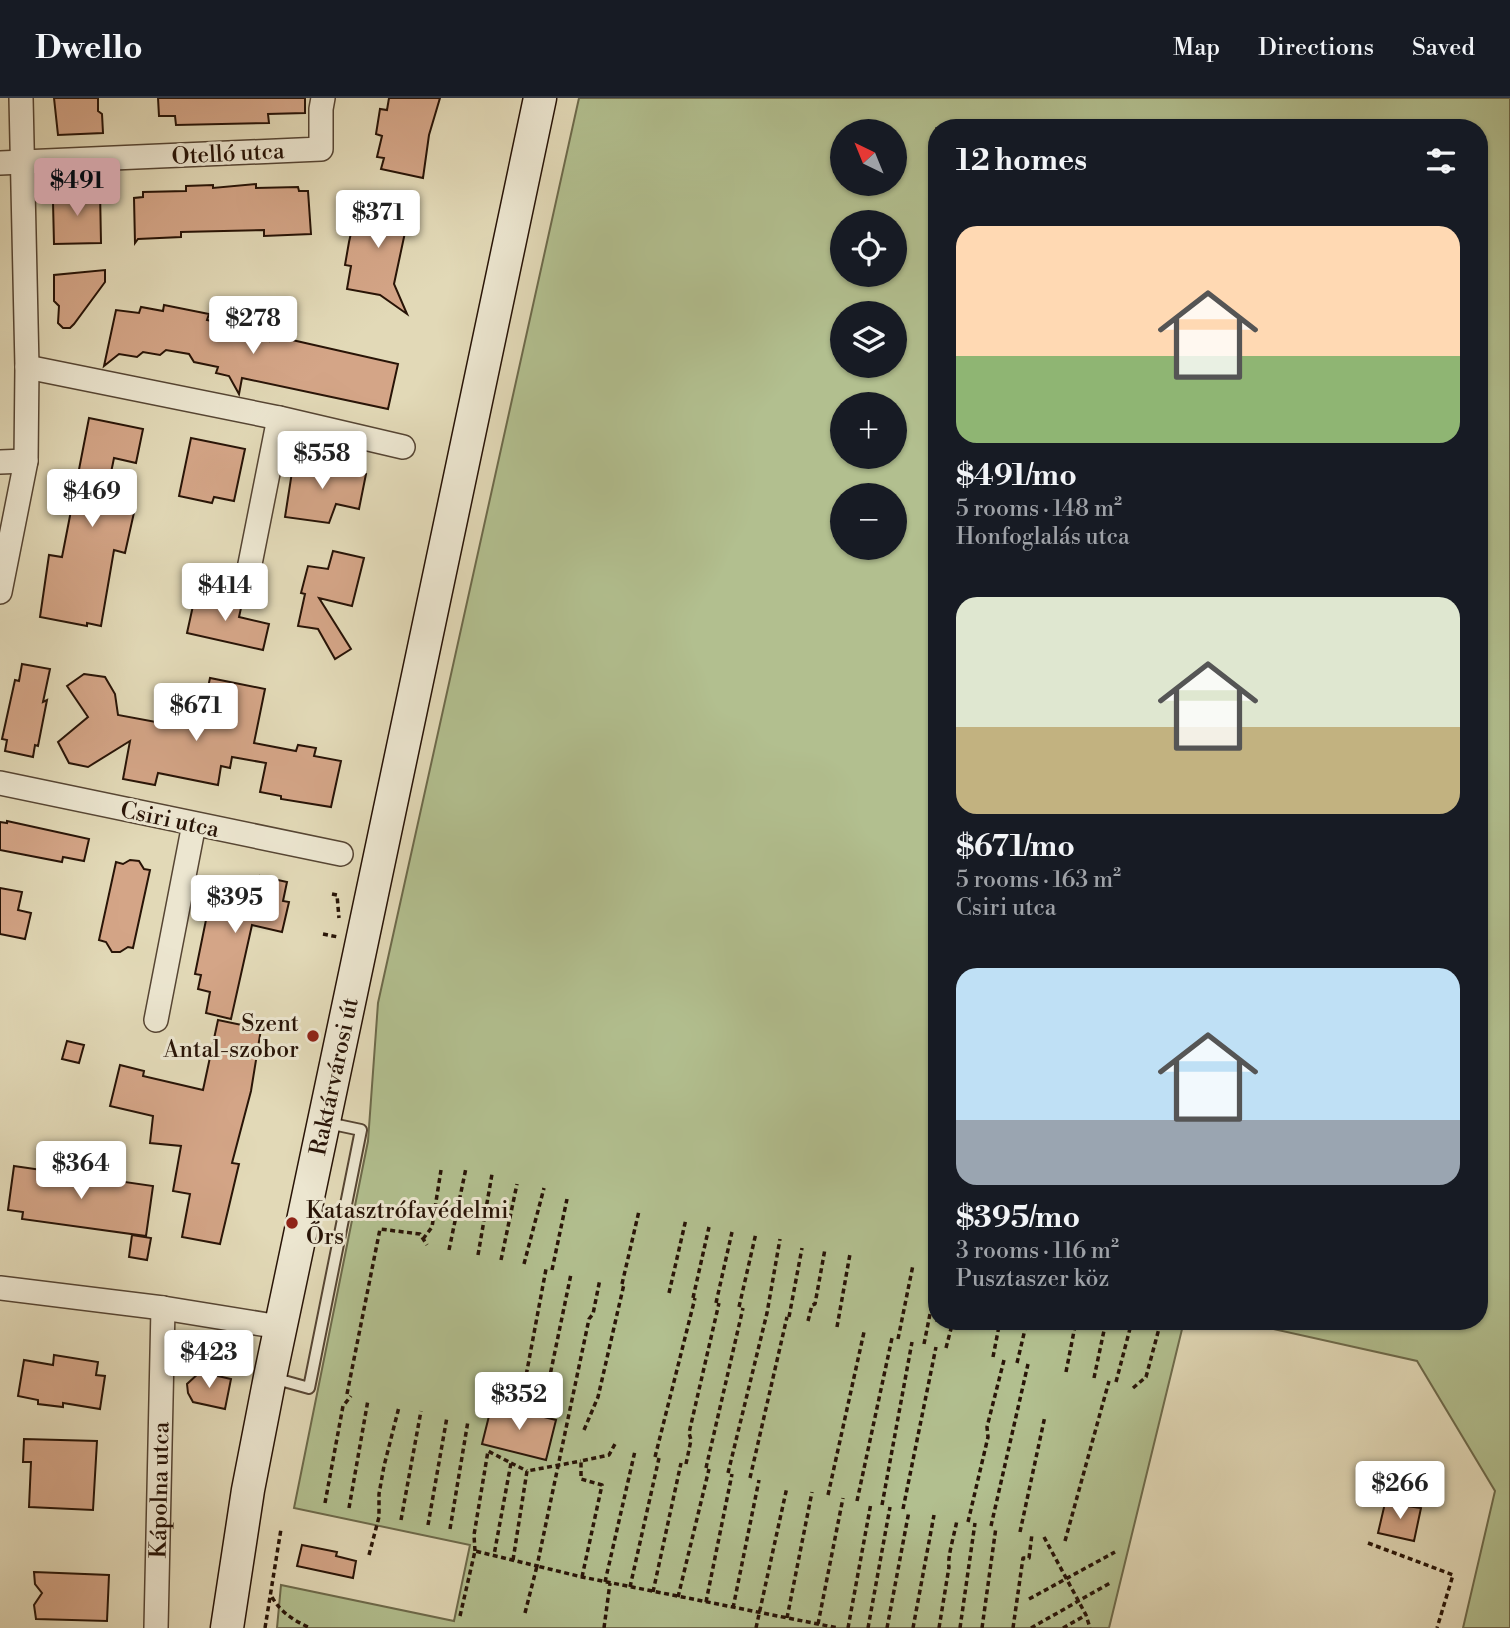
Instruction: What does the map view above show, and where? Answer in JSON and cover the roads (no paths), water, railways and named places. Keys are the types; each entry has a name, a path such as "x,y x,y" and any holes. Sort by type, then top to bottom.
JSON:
{"main road":[{"name":"Raktárvárosi út","path":"280,1327 540,98"},
{"path":"227,1628 248,1490 280,1327"}],"street":[{"path":"0,592 26,461 27,367 11,162 21,98"},
{"name":"Otelló utca","path":"11,162 321,149 323,98"},
{"path":"27,367 279,418 403,447"},
{"path":"248,569 279,418"},
{"path":"0,462 26,461"},
{"name":"Csiri utca","path":"0,783 341,854"},
{"path":"156,1020 194,824"},
{"path":"0,1288 163,1308 280,1327"},
{"name":"Kápolna utca","path":"156,1628 163,1308"}],"lane":[{"path":"270,1377 309,1388 361,1130 323,1122"}],"place":[{"name":"Szent Antal-szobor","path":"313,1036"},
{"name":"Katasztrófavédelmi Őrs","path":"292,1223"}]}
